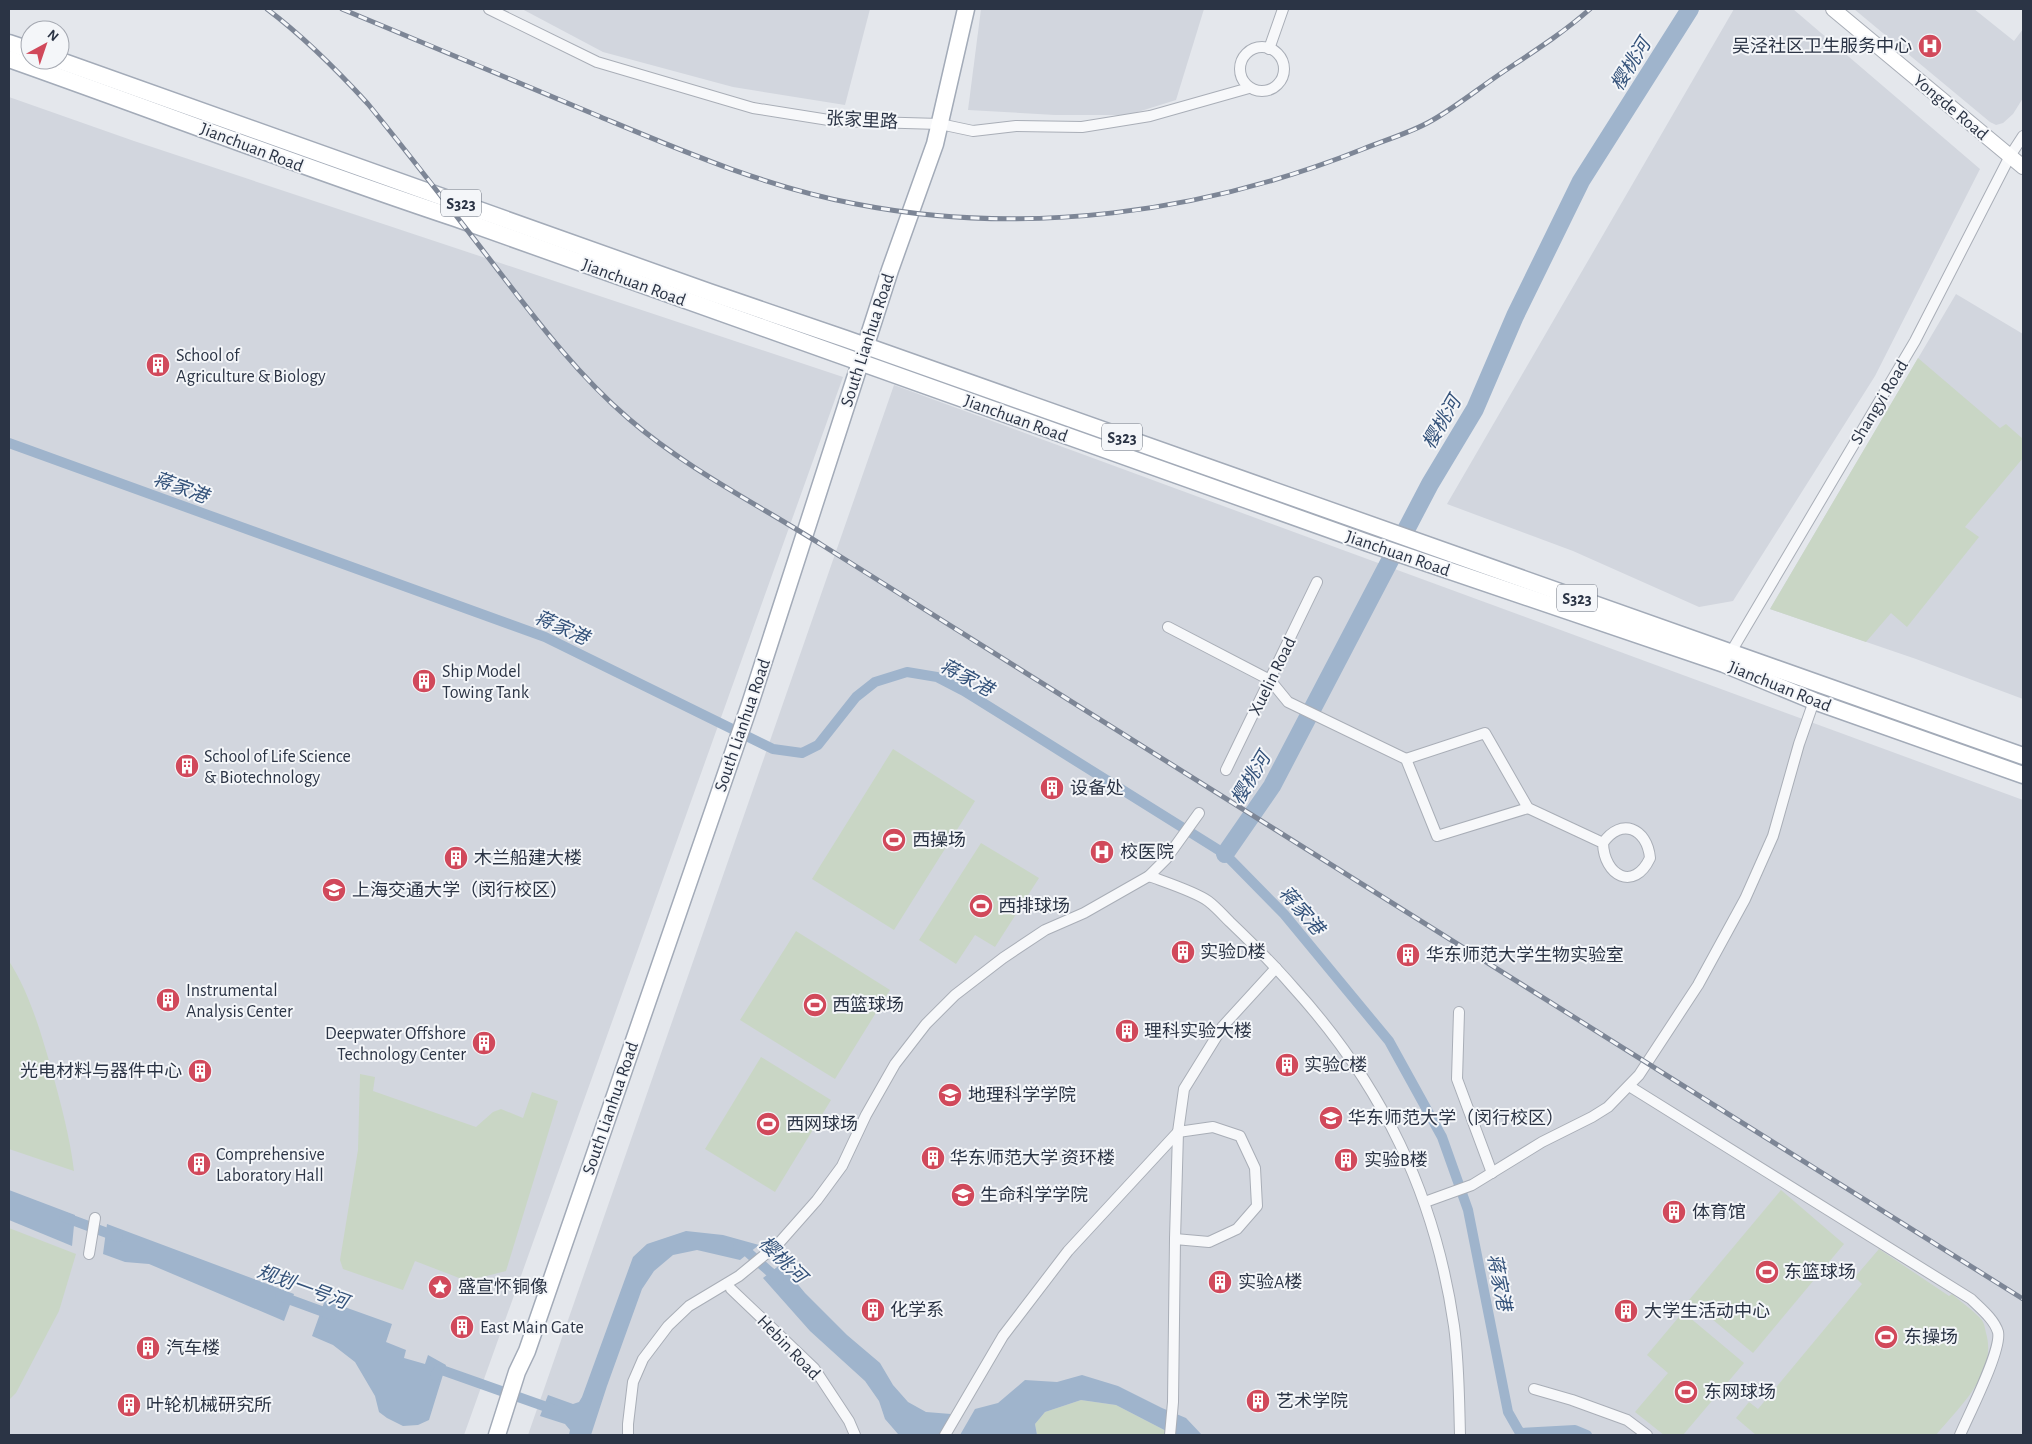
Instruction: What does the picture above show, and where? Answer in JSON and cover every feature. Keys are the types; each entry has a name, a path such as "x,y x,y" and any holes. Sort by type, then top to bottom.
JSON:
{"main road":[{"name":"South Lianhua Road","path":"497,1435 517,1372 529,1345 750,704 890,270 935,144 966,9"},
{"name":"Jianchuan Road","path":"9,59 338,180 458,219 1368,543 1728,658 2023,756"},
{"name":"Jianchuan Road","path":"70,64 708,292 1423,543 1728,658 1814,701 2023,775"}],"street":[{"name":"张家里路","path":"489,9 597,62 753,108 836,120 940,124 973,131 1016,126 1082,127 1150,116 1249,88"},
{"path":"1269,48 1283,9"},
{"name":"Yongde Road","path":"1833,9 2023,167"},
{"path":"1256,48 1269,48 1281,58 1284,65 1282,80 1271,90 1256,91 1249,88 1241,76 1241,62 1244,56 1256,48"},
{"name":"Shangyi Road","path":"1728,658 1915,341 2010,156 2023,136"},
{"name":"Xuelin Road","path":"1226,770 1317,582"},
{"path":"1168,627 1270,680 1288,702 1406,759 1437,836 1528,808"},
{"path":"1425,1202 1445,1196 1488,1176 1558,1133 1592,1117 1608,1107 1639,1075 1698,985 1745,899 1773,836 1804,728 1814,701"},
{"path":"1406,759 1485,733 1528,808 1603,843"},
{"path":"628,1435 634,1382 644,1359 668,1326 689,1306 739,1276 779,1243 817,1200 842,1166 866,1115 895,1064 934,1015 1003,958 1045,930 1084,913 1149,876 1172,851 1199,812"},
{"path":"1628,828 1638,831 1646,839 1650,858 1642,872 1628,877 1615,873 1608,867 1603,855 1603,843 1616,830 1628,828"},
{"path":"1149,876 1207,901 1260,949 1312,1008 1359,1068 1398,1138 1425,1202 1437,1242 1454,1327 1460,1435"},
{"path":"1170,1435 1173,1402 1178,1132 1184,1089 1222,1026 1276,968"},
{"path":"1459,1012 1457,1079 1488,1176"},
{"path":"1629,1086 1971,1299 1990,1318 1998,1333 1992,1363 1960,1435"},
{"path":"945,1435 1003,1336 1068,1251 1178,1132 1213,1127 1240,1136 1255,1168 1257,1206 1237,1229 1209,1242 1175,1239"},
{"path":"89,1254 95,1218"},
{"name":"Hebin Road","path":"731,1289 814,1368 849,1421 855,1435"},
{"path":"1534,1389 1572,1400 1627,1420 1647,1435"}],"shaded area":[{"path":"522,9 870,9 845,105 733,87 603,52"},
{"path":"981,9 1204,9 1176,100 1128,115 1055,115 968,110"},
{"path":"1734,9 1793,9 1980,169 1875,376 1733,601 1699,607 1573,551 1447,504"},
{"path":"1854,9 1974,9 2014,41 2023,29 2023,98 2013,114 2003,123 1996,125 1990,122"},
{"name":"上海交通大学（闵行校区）","path":"9,97 134,141 843,377 464,1435 9,1435"},
{"path":"1956,294 2023,334 2023,699 1916,659 1770,609"},
{"name":"华东师范大学（闵行校区）","path":"894,385 2023,800 2023,1435 528,1435"}],"green space":[{"path":"1918,358 2000,428 2006,424 2023,439 2023,458 1965,527 1979,537 1907,627 1891,613 1866,642 1770,609"},
{"name":"西操场","path":"893,749 975,801 894,930 812,879"},
{"name":"西排球场","path":"981,843 1039,878 995,947 975,935 956,964 919,940"},
{"name":"西篮球场","path":"796,931 890,990 835,1079 740,1020"},
{"path":"9,961 29,1000 44,1042 65,1121 74,1171 9,1149"},
{"name":"西网球场","path":"761,1057 831,1100 775,1192 705,1149"},
{"path":"360,1074 375,1077 373,1091 476,1127 493,1112 501,1109 523,1118 532,1092 558,1101 506,1271 467,1281 415,1261 403,1290 343,1269 340,1260 358,1150"},
{"name":"东篮球场","path":"1781,1190 1844,1244 1753,1353 1689,1300"},
{"path":"9,1228 76,1254 59,1311 16,1393 9,1400"},
{"path":"1879,1249 1949,1296 1952,1294 1982,1320 1988,1348 1986,1362 1974,1389 1936,1435 1756,1435 1736,1418 1749,1402 1758,1409 1862,1284 1855,1277"},
{"name":"东网球场","path":"1683,1312 1744,1363 1683,1435 1664,1435 1635,1412 1668,1373 1647,1355"},
{"path":"1081,1400 1116,1405 1174,1435 1037,1435 1035,1424 1045,1412"}],"water":[{"path":"9,1190 75,1215 72,1246 9,1220"},
{"path":"107,1224 294,1294 284,1321 149,1264 125,1262 103,1254"},
{"path":"686,1231 723,1235 759,1245 740,1260 697,1250 673,1255 654,1271 642,1289 591,1435 569,1435 570,1430 565,1424 540,1416 548,1395 573,1404 579,1402 582,1397 633,1257 647,1244"},
{"path":"781,1264 805,1293 847,1335 880,1363 893,1385 908,1402 926,1412 951,1414 939,1435 898,1434 885,1419 879,1401 865,1381 810,1331 763,1278"},
{"path":"325,1300 392,1324 386,1342 406,1350 404,1358 425,1364 428,1355 446,1365 429,1420 418,1425 403,1426 387,1418 379,1412 375,1396 355,1362 333,1345 312,1336"},
{"path":"1082,1375 1118,1386 1186,1418 1202,1435 1174,1435 1116,1405 1081,1400 1045,1412 1035,1424 1037,1435 960,1435 975,1409 998,1403 1025,1380 1057,1382"}],"waterway":[{"name":"樱桃河","path":"1225,854 1272,786 1430,484 1475,409 1515,316 1581,181 1690,9"},
{"name":"蒋家港","path":"9,443 545,637 773,749 802,753 818,745 856,697 875,682 907,672 937,677 964,691 1225,854 1284,914 1389,1041 1442,1137 1468,1210 1508,1412 1520,1433 1575,1430 1587,1435"},
{"name":"规划一号河","path":"64,1217 118,1237"},
{"name":"樱桃河","path":"738,1247 743,1248 779,1280"},
{"name":"规划一号河","path":"280,1296 332,1315"},
{"name":"规划一号河","path":"435,1376 439,1369 555,1410"}],"railway":[{"path":"267,9 320,54 368,104 577,368 629,419 674,454 2023,1299"},
{"path":"342,9 659,141 756,178 822,197 856,204 920,214 984,218 1048,218 1113,213 1177,203 1240,189 1302,171 1406,133 1431,121 1548,42 1590,9"}],"place":[{"name":"吴泾社区卫生服务中心","path":"1930,46"},
{"name":"School of Agriculture & Biology","path":"158,365"},
{"name":"Ship Model Towing Tank","path":"424,681"},
{"name":"School of Life Science & Biotechnology","path":"187,766"},
{"name":"设备处","path":"1052,788"},
{"name":"西操场","path":"894,840"},
{"name":"校医院","path":"1102,852"},
{"name":"木兰船建大楼","path":"456,858"},
{"name":"上海交通大学（闵行校区）","path":"334,890"},
{"name":"西排球场","path":"981,906"},
{"name":"实验D楼","path":"1183,952"},
{"name":"华东师范大学生物实验室","path":"1408,955"},
{"name":"Instrumental Analysis Center","path":"168,1000"},
{"name":"西篮球场","path":"815,1005"},
{"name":"理科实验大楼","path":"1127,1031"},
{"name":"Deepwater Offshore Technology Center","path":"484,1043"},
{"name":"实验C楼","path":"1287,1065"},
{"name":"光电材料与器件中心","path":"200,1071"},
{"name":"地理科学学院","path":"950,1095"},
{"name":"华东师范大学（闵行校区）","path":"1331,1118"},
{"name":"西网球场","path":"768,1124"},
{"name":"华东师范大学 资环楼","path":"933,1158"},
{"name":"实验B楼","path":"1346,1160"},
{"name":"Comprehensive Laboratory Hall","path":"199,1164"},
{"name":"生命科学学院","path":"963,1195"},
{"name":"体育馆","path":"1674,1212"},
{"name":"东篮球场","path":"1767,1272"},
{"name":"实验A楼","path":"1220,1282"},
{"name":"盛宣怀铜像","path":"440,1287"},
{"name":"化学系","path":"873,1310"},
{"name":"大学生活动中心","path":"1626,1311"},
{"name":"East Main Gate","path":"462,1327"},
{"name":"东操场","path":"1886,1337"},
{"name":"汽车楼","path":"148,1348"},
{"name":"东网球场","path":"1686,1392"},
{"name":"艺术学院","path":"1258,1401"},
{"name":"叶轮机械研究所","path":"129,1405"}]}
